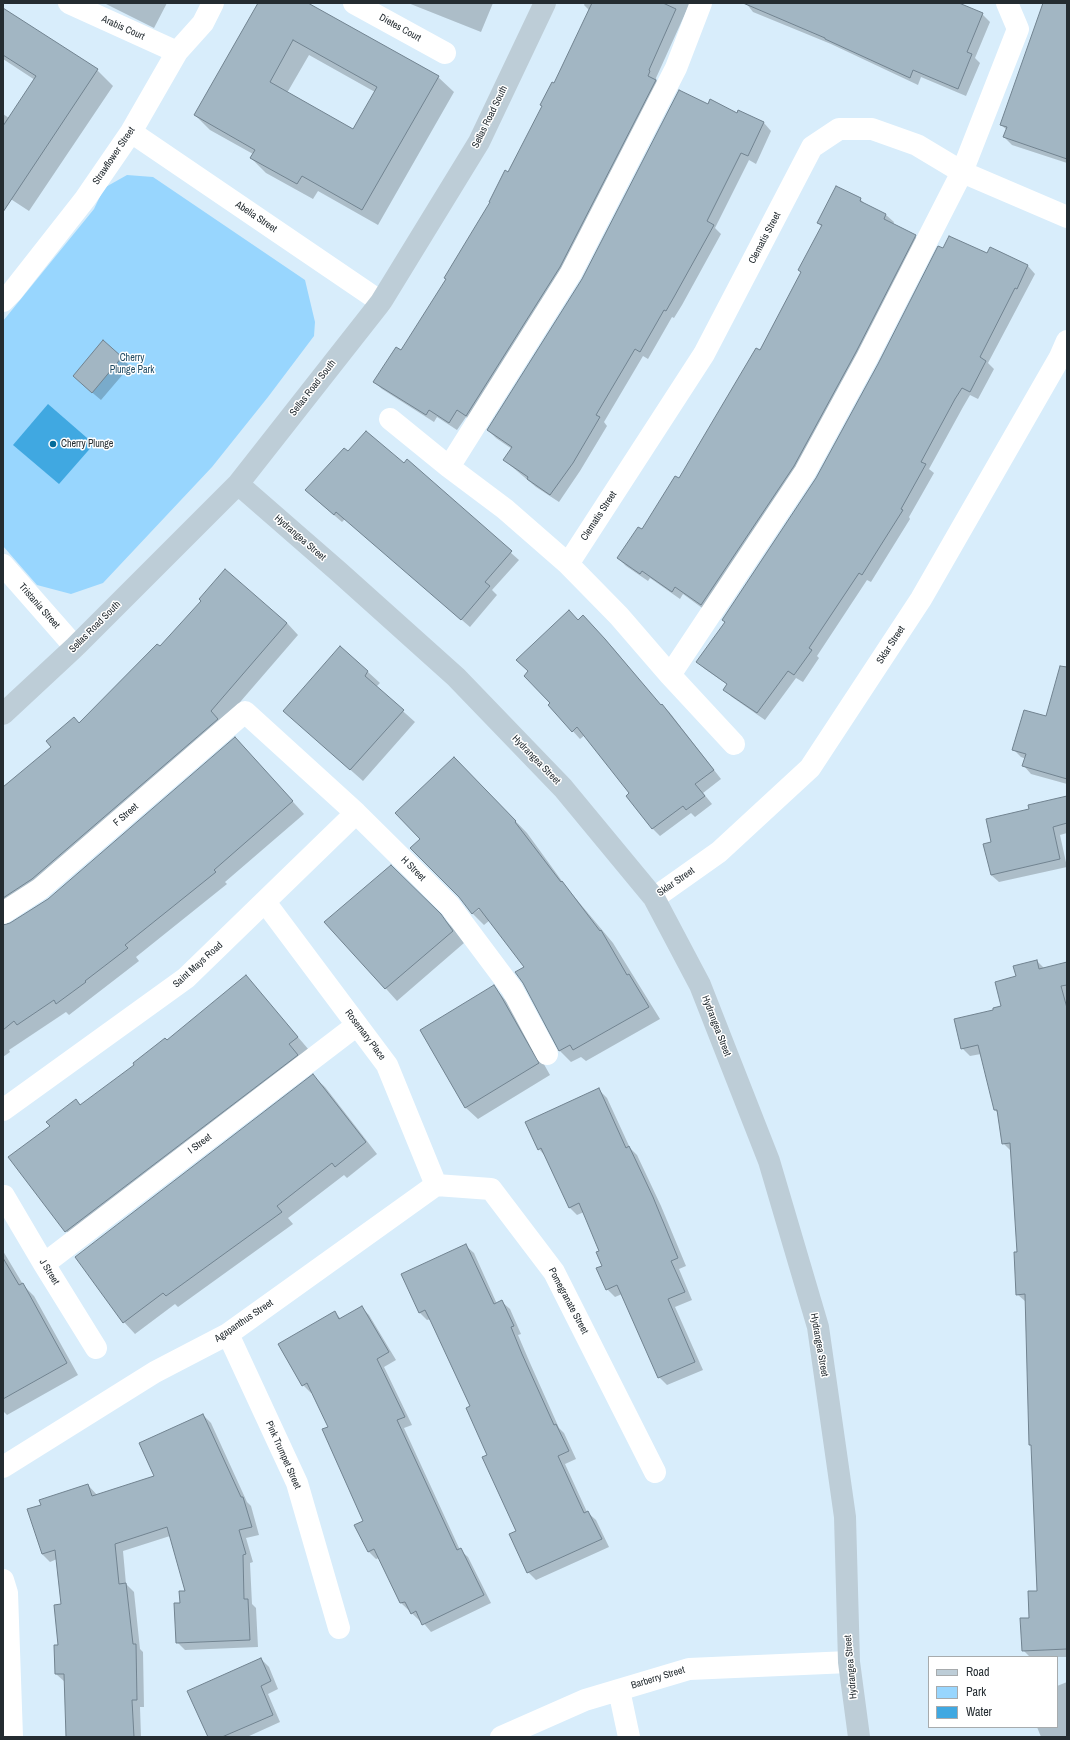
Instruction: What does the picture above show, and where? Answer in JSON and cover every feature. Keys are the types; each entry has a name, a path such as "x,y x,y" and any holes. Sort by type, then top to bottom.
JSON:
{"street":[{"name":"Arabis Court","path":"69,3 177,52"},
{"name":"Strawflower Street","path":"6,292 85,199 131,132 177,52 203,23 213,3"},
{"name":"Dietes Court","path":"354,3 445,53"},
{"name":"Sellas Road South","path":"3,714 76,647 238,484 381,302 479,142 545,3"},
{"path":"449,467 571,273 676,68 701,3"},
{"path":"670,675 805,472 867,358 962,172 1018,29 1007,3"},
{"name":"Clematis Street","path":"568,564 704,354 812,147 839,129 872,129 917,145 962,172 1067,217"},
{"name":"Abelia Street","path":"131,132 381,302"},
{"name":"Sklar Street","path":"654,898 719,852 810,768 921,598 1060,357 1067,341"},
{"path":"390,419 449,467 505,509 568,564 620,616 670,675 734,744"},
{"name":"Hydrangea Street","path":"238,484 456,677 563,788 654,898 700,985 769,1161 818,1327 845,1517 849,1662 858,1737"},
{"name":"Tristania Street","path":"3,565 76,647"},
{"name":"H Street","path":"245,712 356,813 450,906 512,989 547,1054"},
{"name":"F Street","path":"3,913 40,889 245,712"},
{"name":"Saint Mays Road","path":"3,1110 186,978 356,813"},
{"name":"Rosemary Place","path":"265,902 387,1065 436,1186"},
{"name":"I Street","path":"44,1264 357,1025"},
{"name":"Agapanthus Street","path":"3,1467 155,1372 228,1334 436,1186"},
{"name":"Pomegranate Street","path":"436,1186 491,1189 554,1272 656,1472"},
{"name":"J Street","path":"4,1196 96,1348"},
{"name":"Pink Trumpet Street","path":"228,1334 297,1483 339,1628"},
{"path":"3,1580 7,1593 12,1737"},
{"name":"Barberry Street","path":"501,1737 585,1700 689,1669 849,1662"},
{"path":"620,1690 629,1737"}],"green space":[{"name":"Cherry Plunge Park","path":"127,175 153,177 305,280 315,322 314,336 212,467 103,583 71,594 37,585 3,546 3,321 94,209 104,188"}],"water":[{"name":"Cherry Plunge","path":"48,404 94,444 59,484 13,445"}],"building":[{"path":"258,3 308,3 439,76 362,210 302,176 297,184 250,158 255,150 194,115","holes":["293,40 377,87 353,129 270,82"]},
{"path":"592,3 663,3 676,9 649,70 648,76 656,80 560,267 466,416 457,410 449,423 429,410 426,415 373,382 396,347 401,350 446,279 444,278 490,202 505,170 508,172 542,106 540,105 552,82 554,83"},
{"path":"743,3 959,3 983,13 967,52 972,54 958,89 913,70 910,78 825,38"},
{"path":"1043,3 1067,3 1067,159 1003,137 1007,127 1000,125"},
{"path":"3,8 98,69 3,212 3,126 36,76 3,55"},
{"path":"679,90 708,104 710,99 737,113 738,110 764,122 748,156 741,153 707,221 714,225 666,311 664,310 640,352 635,349 596,415 600,417 573,463 550,495 527,479 528,477 503,460 512,447 487,430 582,279"},
{"path":"836,186 861,198 860,201 886,214 884,219 916,235 856,352 794,466 701,605 675,587 672,592 642,571 640,574 617,558 638,527 642,529 675,476 679,478 756,348 760,350 801,272 798,270 822,225 817,223"},
{"path":"949,236 987,253 990,247 1028,265 1017,289 1015,288 980,357 986,361 970,392 962,388 955,399 921,462 926,464 901,509 903,510 862,575 859,573 809,648 812,650 794,675 788,671 757,713 723,690 727,684 696,662 725,622 722,620 816,478 878,364 938,246 943,248"},
{"path":"103,340 122,357 92,393 73,376"},
{"path":"366,431 404,463 407,459 512,551 485,582 490,586 461,620 336,512 334,515 305,490 344,448 348,451"},
{"path":"225,569 287,623 211,711 218,719 32,879 3,898 3,787 51,747 46,741 74,717 79,723 157,644 160,646 201,601 199,599"},
{"path":"569,610 578,620 583,615 605,639 661,705 662,704 714,770 695,784 705,796 686,810 683,806 652,829 626,796 629,793 577,727 572,732 548,705 550,703 524,676 528,671 516,660"},
{"path":"340,646 368,671 365,676 404,710 350,770 283,711"},
{"path":"1060,666 1067,667 1067,779 1022,766 1026,754 1012,750 1024,710 1046,716"},
{"path":"235,737 293,801 214,870 216,872 125,945 128,948 85,981 86,982 56,1004 54,1000 17,1025 14,1021 3,1030 3,925 10,923 48,899"},
{"path":"454,757 516,821 515,822 561,882 562,881 600,931 601,930 627,975 629,974 649,1007 573,1050 570,1045 559,1051 523,983 515,972 524,967 479,908 472,914 459,897 410,848 420,839 395,813"},
{"path":"1067,796 1067,823 1053,827 1060,859 991,875 983,844 991,842 986,819 1029,809 1028,805"},
{"path":"391,865 441,914 453,931 385,989 324,922"},
{"path":"1037,960 1039,969 1067,962 1067,985 1061,986 1067,1008 1067,1649 1022,1651 1020,1618 1029,1618 1028,1591 1037,1591 1031,1445 1029,1445 1025,1294 1016,1295 1014,1252 1017,1252 1010,1143 1002,1144 997,1110 994,1110 978,1045 961,1049 954,1019 993,1010 993,1008 1001,1006 995,982 1016,976 1013,966"},
{"path":"246,975 298,1037 289,1044 298,1055 65,1232 8,1157 50,1126 46,1122 76,1099 80,1105 134,1065 133,1063 165,1038 167,1040"},
{"path":"494,985 539,1063 465,1108 420,1030"},
{"path":"313,1074 366,1142 335,1167 332,1163 277,1206 282,1212 166,1296 163,1293 123,1323 75,1257"},
{"path":"599,1088 626,1148 629,1146 653,1197 678,1258 671,1261 685,1292 668,1299 695,1362 658,1378 617,1285 606,1290 596,1268 602,1266 596,1252 599,1251 579,1203 569,1208 541,1148 538,1150 525,1122"},
{"path":"466,1244 494,1304 502,1300 514,1326 511,1327 522,1354 554,1425 556,1424 569,1451 558,1456 584,1513 588,1511 602,1539 527,1573 509,1534 516,1531 482,1457 487,1455 466,1408 470,1406 425,1310 419,1313 401,1274"},
{"path":"3,1258 19,1285 23,1283 67,1363 3,1399"},
{"path":"362,1306 389,1352 377,1359 405,1417 397,1420 457,1550 461,1548 484,1595 422,1625 416,1611 411,1614 405,1602 400,1603 374,1549 368,1552 354,1525 363,1521 322,1429 328,1427 307,1383 302,1386 278,1344 335,1311 339,1319"},
{"path":"203,1414 241,1497 243,1497 252,1527 239,1530 246,1554 243,1555 244,1599 248,1599 250,1640 176,1643 174,1603 180,1603 179,1591 185,1591 167,1527 115,1544 119,1584 126,1583 133,1644 136,1644 137,1700 132,1700 134,1737 66,1737 64,1674 55,1674 54,1645 58,1645 54,1605 61,1604 55,1550 42,1554 27,1509 41,1505 39,1500 88,1484 92,1496 154,1476 139,1443"},
{"path":"261,1658 271,1681 261,1686 273,1715 222,1737 208,1737 187,1691"}],"place":[{"name":"Cherry Plunge","path":"53,444"}]}
